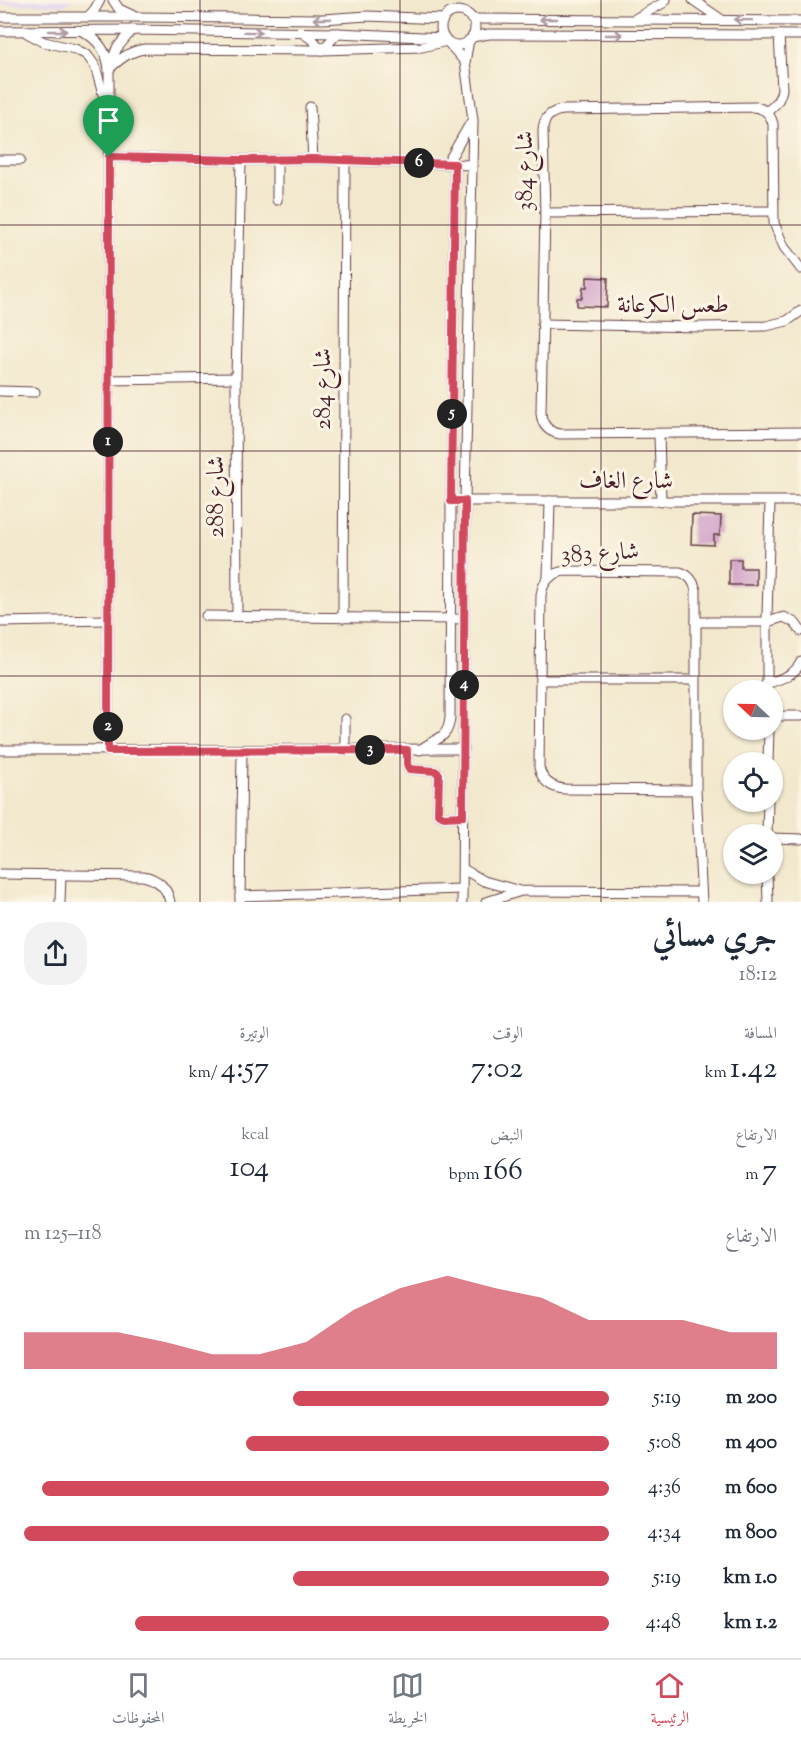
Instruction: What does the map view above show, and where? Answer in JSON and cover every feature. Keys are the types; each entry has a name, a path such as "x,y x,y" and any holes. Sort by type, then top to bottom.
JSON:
{"street":[{"path":"88,17 100,0"},
{"path":"113,0 119,9 135,16"},
{"path":"633,19 666,0"},
{"path":"693,0 722,20"},
{"path":"462,902 465,501 472,165 472,120 465,62 474,27 471,19 464,12 450,13 443,20 441,29 446,39 465,62"},
{"path":"0,17 135,16 323,19 346,16 394,16 443,20"},
{"path":"471,19 801,21"},
{"path":"109,69 117,48 132,30"},
{"path":"0,31 338,33 446,39 451,44 460,45 470,38 489,34 801,35"},
{"path":"25,31 44,42 75,49 87,55 95,66 109,115"},
{"path":"82,31 101,46 109,69 108,751"},
{"path":"302,33 322,50"},
{"path":"322,50 338,33"},
{"path":"779,35 781,97 777,104 767,111 772,117 773,124 774,223 790,257 801,269"},
{"path":"109,69 125,55 138,50 322,50 422,47 446,39"},
{"path":"310,107 313,159"},
{"name":"شارع 384","path":"767,111 755,107 564,110 551,113 546,118 543,130 545,213 541,413 546,428 560,434 801,432"},
{"path":"420,750 440,739 450,724 451,164 472,120"},
{"path":"109,157 313,159 472,165"},
{"path":"277,159 277,200"},
{"path":"0,160 20,160"},
{"name":"شارع 288","path":"237,616 236,378 241,160"},
{"name":"شارع 284","path":"343,618 345,160"},
{"path":"545,213 773,211"},
{"name":"طعس الكرعانة","path":"542,324 766,326 787,321 801,311"},
{"path":"109,380 236,378"},
{"path":"0,391 35,392"},
{"path":"659,434 661,502"},
{"name":"شارع الغاف","path":"451,501 801,501"},
{"path":"548,578 550,501"},
{"path":"767,680 770,502"},
{"name":"شارع 383","path":"696,790 565,789 552,786 542,776 539,767 541,595 548,578 559,572 680,572 691,578 694,583 696,590 696,790 701,897"},
{"path":"206,616 464,619"},
{"path":"696,622 767,622 783,617 795,623 801,631"},
{"path":"0,622 107,620"},
{"path":"780,680 795,672 801,663"},
{"path":"540,680 695,680"},
{"path":"783,716 801,716"},
{"path":"345,719 345,750"},
{"path":"0,750 464,749"},
{"path":"242,750 240,899 462,889"},
{"path":"407,750 409,769 435,771 439,774 438,814 444,817 463,816"},
{"path":"783,838 801,838"},
{"path":"462,869 484,881 520,891 701,897"},
{"path":"0,874 138,875 162,884 170,902"},
{"path":"60,902 61,874"},
{"path":"768,884 768,902"},
{"path":"486,902 520,891"},
{"path":"540,892 540,902"}],"shaded area":[{"path":"0,0 73,0 64,5 0,4"}],"building":[{"path":"587,277 608,278 607,307 577,306 577,298 582,298 583,287 587,287"},
{"path":"692,515 721,516 720,535 714,535 714,545 691,544"},
{"path":"729,559 741,559 741,568 756,568 756,585 729,585"}],"route":[{"path":"109,157 313,159 455,164 451,501 465,501 463,816 444,817 438,814 439,774 435,771 409,769 407,750 108,751 109,157"}]}
